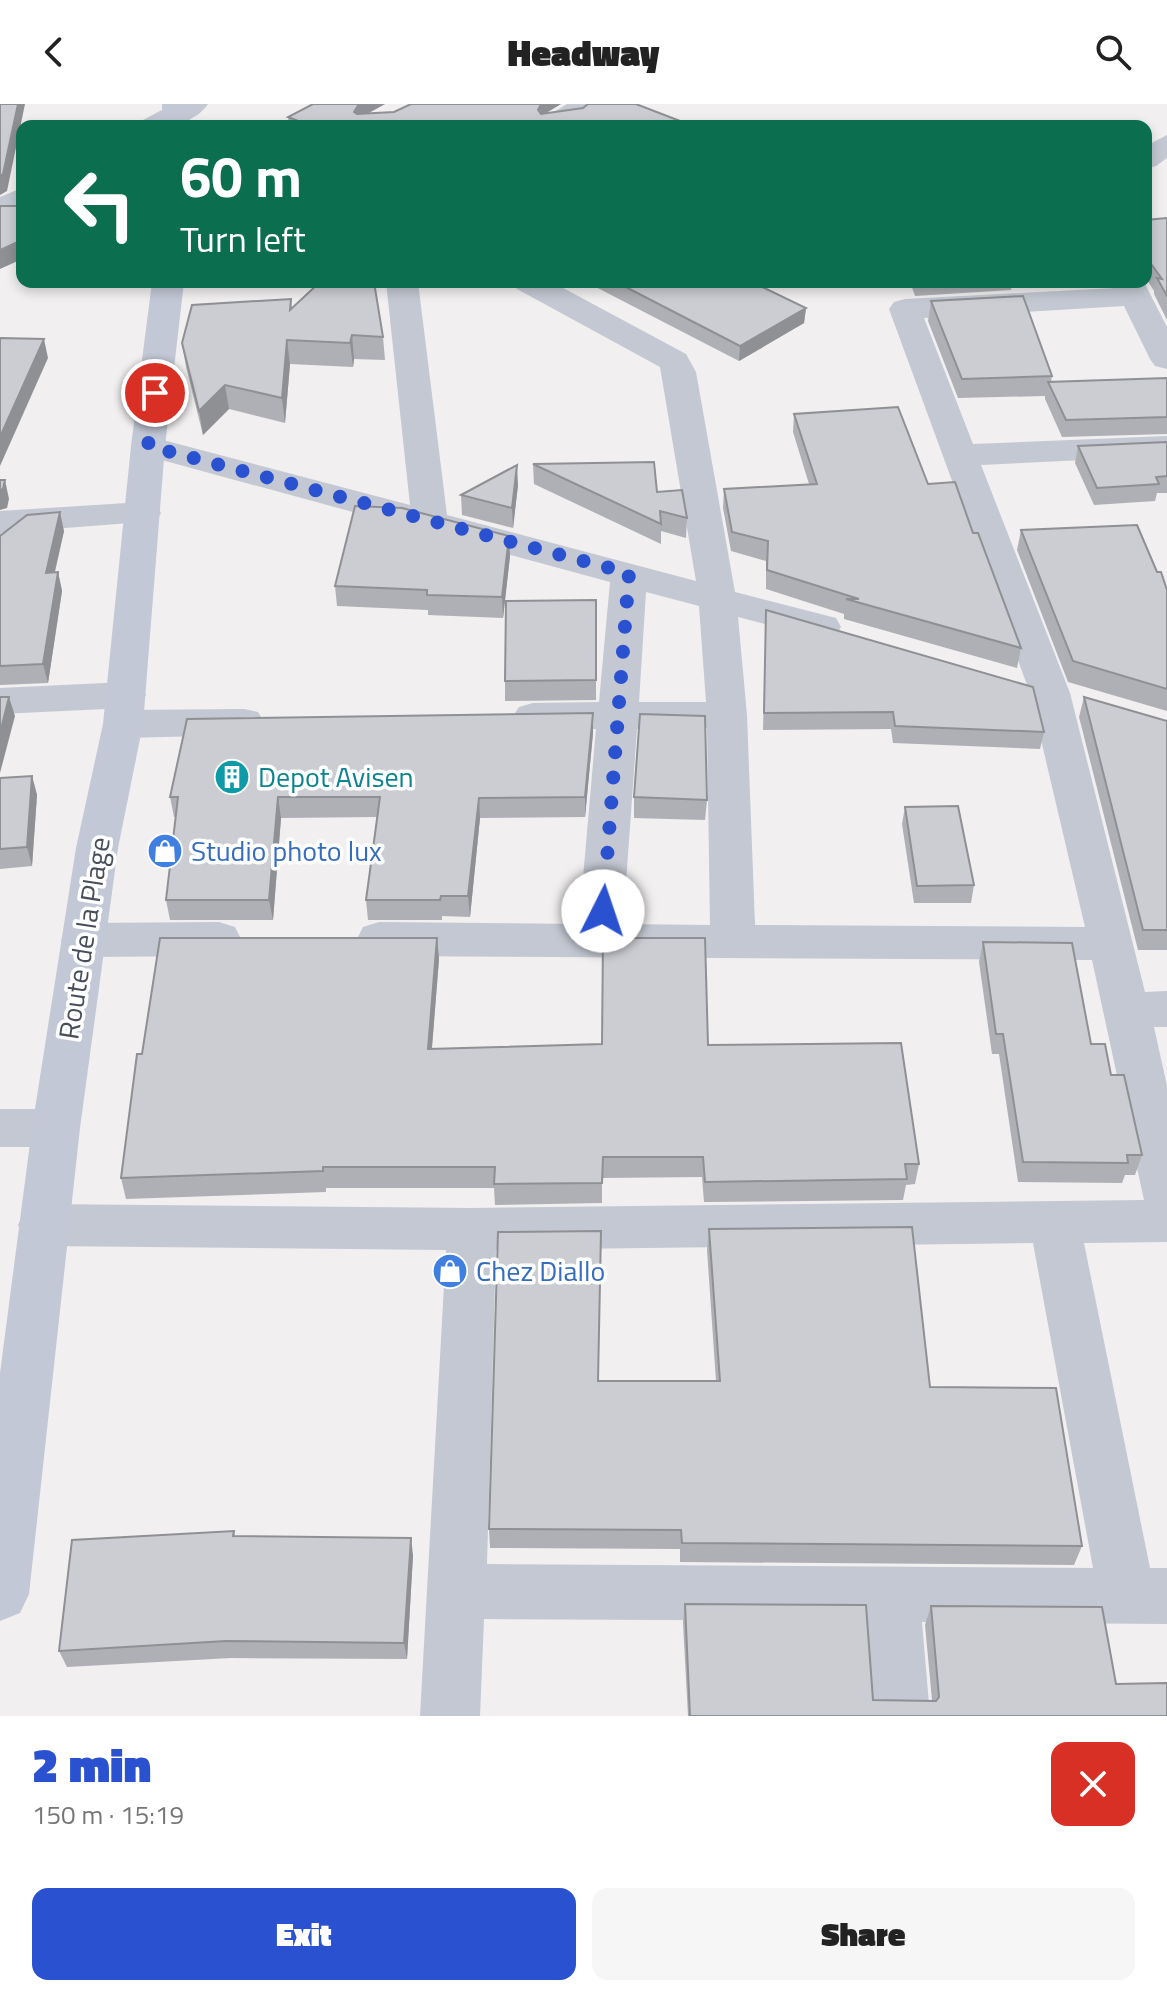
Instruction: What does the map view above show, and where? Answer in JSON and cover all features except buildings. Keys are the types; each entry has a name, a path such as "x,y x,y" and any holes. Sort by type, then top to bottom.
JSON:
{"main road":[{"name":"Route de la Plage","path":"0,1594 56,1128 97,848 125,710 148,446 167,288"}],"street":[{"path":"561,120 587,104"},
{"path":"403,288 430,521"},
{"path":"539,288 674,361 679,372 718,600 727,715 733,941"},
{"path":"1167,359 1132,289 905,309 1050,693 1109,944 1147,1010 1167,1197"},
{"path":"148,446 629,573 859,638"},
{"path":"961,455 1167,446"},
{"path":"0,522 143,513"},
{"path":"600,939 629,573"},
{"path":"1006,680 1094,705"},
{"path":"0,701 283,721"},
{"path":"490,717 727,715"},
{"path":"83,940 255,939"},
{"path":"334,939 1109,944"},
{"path":"0,1128 56,1128"},
{"path":"43,1225 472,1229 1167,1221"},
{"path":"457,1591 1147,1596 1055,1224"},
{"path":"450,1716 472,1229"},
{"path":"891,1595 900,1716"}],"place":[{"name":"Depot Avisen","path":"232,777"},
{"name":"Studio photo lux","path":"165,851"},
{"name":"Chez Diallo","path":"450,1271"}],"route":[{"path":"155,393 148,446 629,573 603,911"}]}
